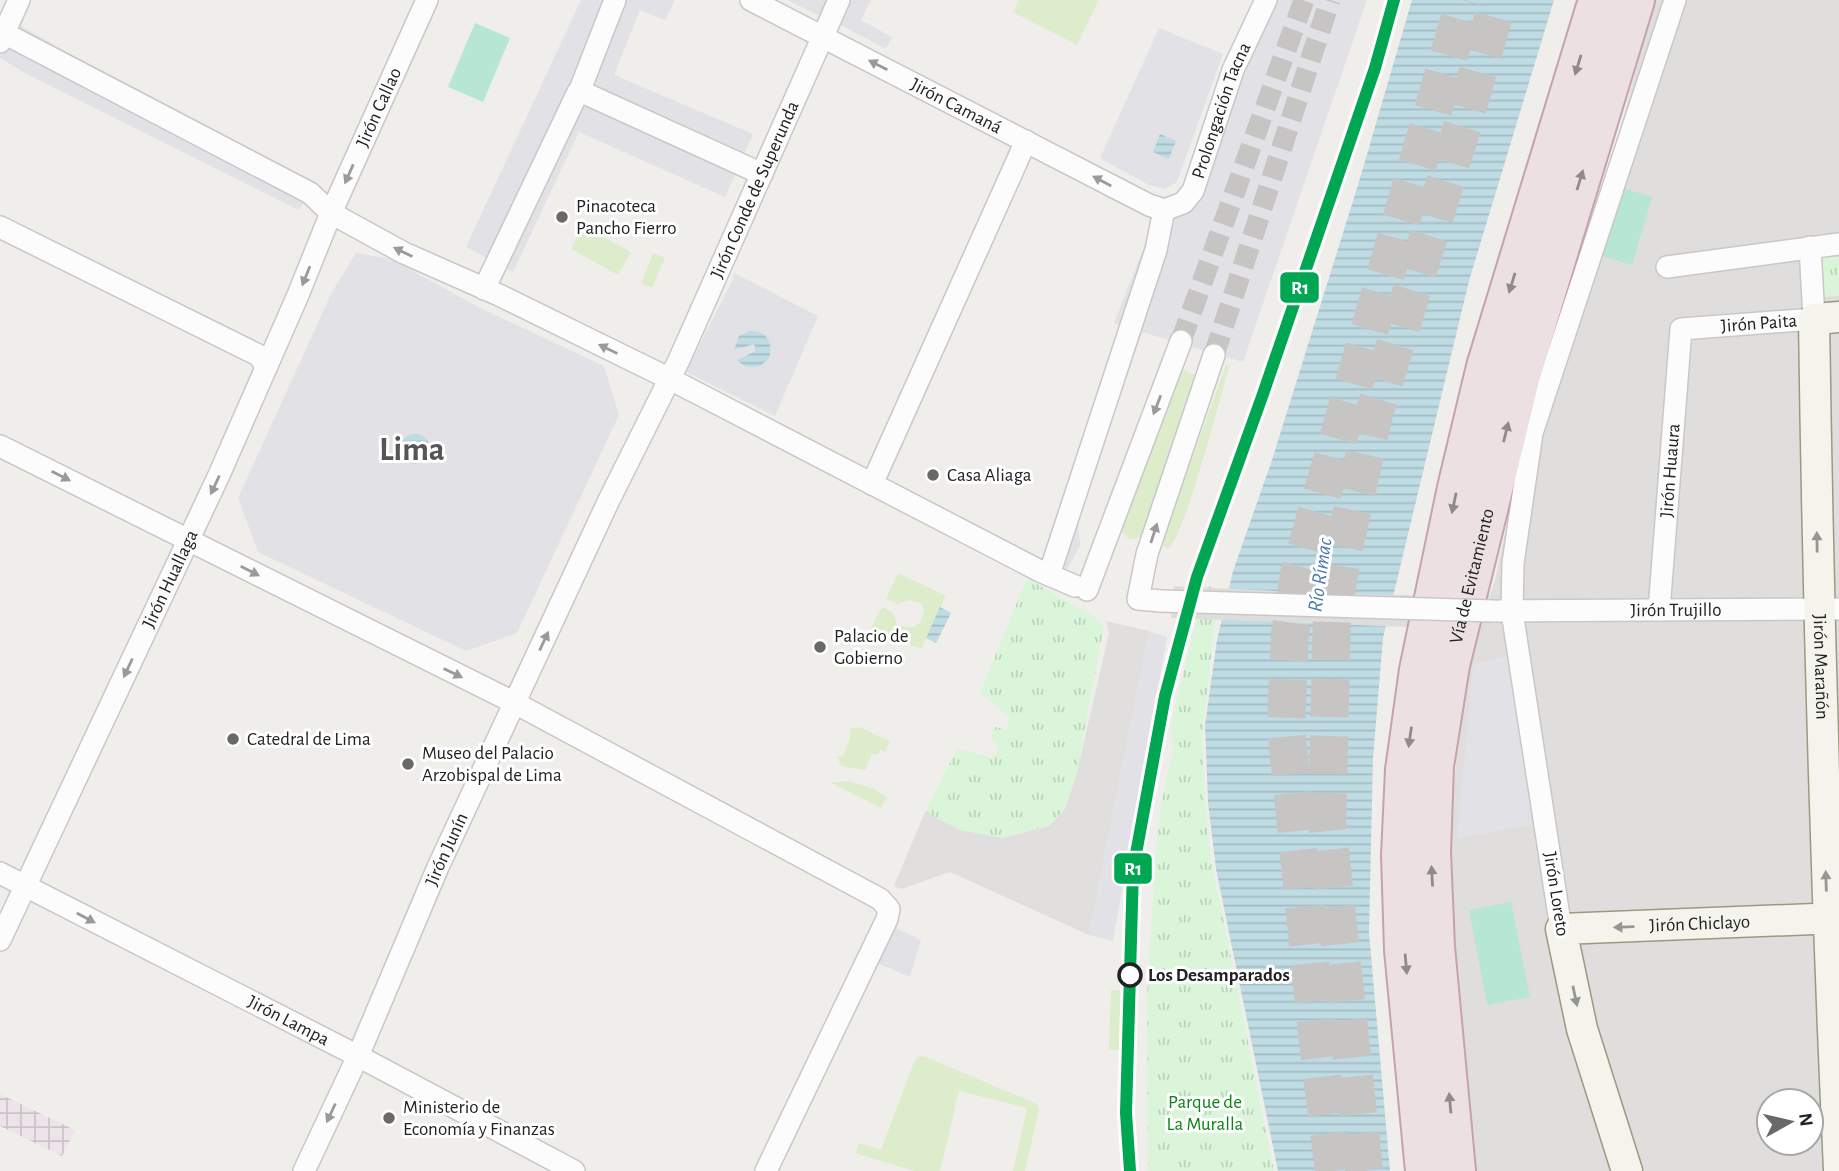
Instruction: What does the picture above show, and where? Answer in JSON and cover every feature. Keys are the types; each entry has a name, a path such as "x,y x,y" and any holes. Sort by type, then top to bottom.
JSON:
{"highway":[{"name":"Vía de Evitamiento","path":"1425,1171 1404,950 1401,855 1405,770 1419,670 1457,488 1486,367 1598,0"},
{"name":"Vía de Evitamiento","path":"1457,1171 1435,947 1431,852 1434,766 1450,665 1521,374 1630,17 1644,0"}],"main road":[{"name":"Jirón Marañón","path":"1826,318 1833,918 1839,1170"},
{"name":"Jirón Chiclayo","path":"1561,929 1833,918"},
{"name":"Jirón Loreto","path":"1561,929 1582,1029 1627,1171"}],"street":[{"path":"19,0 1,35 310,193 331,213 404,253 670,379 1049,575 1081,588 1181,341"},
{"name":"Jirón Callao","path":"331,213 427,0"},
{"path":"484,289 580,90 615,0"},
{"name":"Jirón Camaná","path":"751,0 1149,205 1164,210"},
{"name":"Jirón Conde de Superunda","path":"670,379 707,323 717,274 839,0"},
{"name":"Prolongación Tacna","path":"1164,210 1183,203 1193,191 1233,69 1266,0"},
{"name":"Jirón Loreto","path":"1561,929 1503,611 1513,563 1532,433 1675,0"},
{"path":"580,90 762,174"},
{"path":"872,484 1026,141"},
{"path":"1049,575 1156,250 1164,210"},
{"name":"Jirón Huallaga","path":"0,940 189,540 266,368 331,213"},
{"path":"0,226 260,356 266,368"},
{"path":"1667,267 1839,244"},
{"name":"Jirón Marañón","path":"1810,247 1826,318"},
{"path":"717,274 735,286"},
{"name":"Jirón Paita","path":"1681,329 1826,318"},
{"name":"Jirón Huaura","path":"1659,610 1681,329"},
{"name":"Jirón Trujillo","path":"1214,355 1147,554 1138,599 1503,611 1829,609"},
{"name":"Jirón Junín","path":"304,1171 358,1056 438,867 609,500 670,379"},
{"path":"0,446 515,703 880,900 888,909 885,923 766,1171"},
{"name":"Jirón Lampa","path":"0,873 358,1056 573,1171"}],"shaded area":[{"path":"581,0 675,0 665,20 640,10 614,75 753,134 725,197 579,132 513,272 466,247"},
{"path":"787,0 827,0 820,16"},
{"path":"849,0 871,0 861,20 892,37 886,49 837,23"},
{"path":"1274,0 1367,0 1243,362 1142,332 1078,517 1080,546 1061,580 1049,575 1123,326 1114,323 1155,219 1169,219 1230,99"},
{"path":"1654,0 1839,0 1839,1171 1470,1171 1452,986 1450,845 1460,707 1468,659 1495,580 1526,436 1615,150"},
{"path":"0,14 63,50 317,183 299,210 25,73 0,58"},
{"path":"1159,28 1223,54 1177,182 1165,189 1149,185 1100,158"},
{"path":"356,253 391,259 480,308 604,366 619,415 517,633 466,651 258,552 238,498 332,292"},
{"path":"734,273 818,316 775,416 686,372"},
{"path":"1106,621 1149,631 1089,935 950,872 901,889 894,886 925,812 960,830 1002,838 1049,826 1065,809 1076,776 1109,633"},
{"path":"1149,631 1167,637 1113,941 1089,935"},
{"path":"1519,653 1545,822 1457,838 1473,664"},
{"path":"885,923 921,940 910,977 868,959"},
{"path":"0,1094 75,1130 62,1156 0,1126"}],"green space":[{"path":"1019,0 1099,0 1077,45 1013,12"},
{"path":"475,23 510,38 483,102 448,87"},
{"path":"1616,186 1652,197 1632,265 1596,254"},
{"path":"583,226 631,252 618,275 571,249"},
{"path":"653,253 665,258 652,288 641,283"},
{"path":"1820,257 1839,257 1839,296 1821,297"},
{"path":"1226,365 1229,367 1193,493 1168,549 1163,546 1162,541"},
{"path":"1185,370 1195,375 1196,387 1142,534 1132,539 1123,534 1120,526 1178,373"},
{"path":"898,573 946,596 921,649 871,628 882,607 892,612 898,626 913,627 920,623 924,610 921,603 909,600 898,604 886,599"},
{"path":"1027,578 1098,619 1103,626 1103,632 1076,776 1065,809 1048,826 1002,838 980,835 960,830 925,812 957,749 994,758 999,745 990,739 995,727 1006,729 1011,718 980,693"},
{"name":"Parque de La Muralla","path":"1209,586 1219,590 1202,734 1211,858 1274,1171 1148,1171 1147,992 1156,849 1161,805 1173,751 1170,727 1204,589"},
{"path":"859,727 890,741 885,752 880,750 878,754 872,754 865,770 841,766 837,756 843,756 851,735 850,729"},
{"path":"847,781 872,788 887,797 881,808 831,783"},
{"path":"1511,902 1530,997 1487,1005 1469,910"},
{"path":"1111,990 1123,991 1120,1050 1109,1050"},
{"path":"924,1056 1037,1104 1039,1109 1025,1171 1013,1171 1027,1108 959,1091 940,1171 914,1171 855,1153 859,1143 881,1150 916,1057"}],"water":[{"name":"Río Rímac","path":"1412,0 1554,0 1469,281 1383,638 1373,758 1369,932 1390,1171 1278,1171 1216,869 1208,802 1205,725 1217,640 1233,571 1271,463 1358,185"},
{"path":"1160,134 1176,141 1169,159 1153,152"},
{"path":"749,331 764,335 770,347 769,358 754,367 745,366 737,360 756,351 754,344 734,350 739,336"},
{"path":"415,434 421,435 429,443 429,455 421,463 415,464 409,463 401,455 400,449 401,443 409,435"},
{"path":"940,607 951,613 936,643 926,638"}],"pier":[{"path":"1174,586 1338,594 1486,596 1484,630 1171,618"}],"tunnel":[{"path":"1181,341 1304,0"},
{"path":"1214,355 1330,0"},
{"path":"1334,1171 1318,1043 1286,726 1290,634 1299,574 1465,0"},
{"path":"1364,1171 1327,823 1332,615 1344,547 1374,414 1464,121 1498,0"}],"railway":[{"path":"1129,975 1133,870 1165,696 1197,577 1375,68 1394,0"}],"transit line":[{"name":"R1","path":"1130,1171 1126,1113 1133,870 1165,696 1197,577 1375,68 1394,0"}],"place":[{"name":"Pinacoteca Pancho Fierro","path":"562,217"},
{"name":"Casa Aliaga","path":"933,475"},
{"name":"Palacio de Gobierno","path":"820,647"},
{"name":"Catedral de Lima","path":"233,739"},
{"name":"Museo del Palacio Arzobispal de Lima","path":"408,764"},
{"name":"Los Desamparados","path":"1130,975"},
{"name":"Ministerio de Economía y Finanzas","path":"389,1118"}],"district":[{"name":"Lima","path":"412,450"}]}
